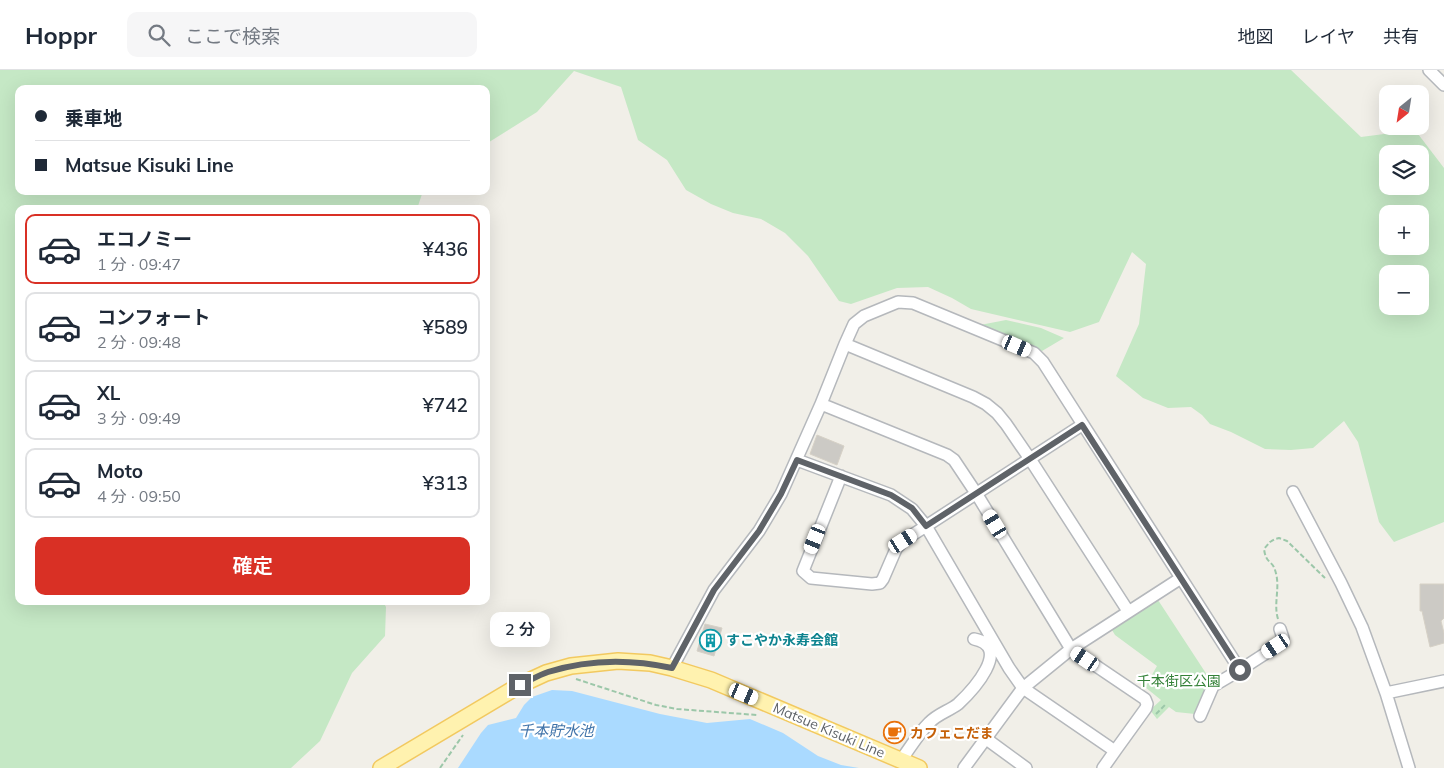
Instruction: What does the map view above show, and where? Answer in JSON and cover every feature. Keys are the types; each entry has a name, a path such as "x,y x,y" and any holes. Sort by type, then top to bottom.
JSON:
{"main road":[{"name":"Matsue Kisuki Line","path":"381,768 512,690 546,673 571,666 618,661 650,663 711,680 919,768"}],"street":[{"path":"1429,70 1444,85"},
{"path":"672,668 714,590 759,531 781,494 854,324 864,316 898,302 913,303 1034,353 1043,362 1240,670"},
{"path":"845,344 973,397 986,404 1001,418 1030,458 1128,611"},
{"path":"821,404 947,455 954,460 1071,649 1145,699 1146,708 1103,768"},
{"path":"841,476 803,570 811,578 872,584 880,583 896,549 903,541 1082,425"},
{"path":"797,460 891,495 912,508 926,526 1009,668 1023,688 1115,751"},
{"path":"1293,492 1362,627 1386,693 1409,768"},
{"path":"964,768 1023,688 1071,649 1181,578"},
{"path":"1200,716 1213,686 1276,646 1283,638 1280,629"},
{"path":"901,760 930,721 959,703 981,679 991,656 985,644 974,639"},
{"path":"1386,693 1444,681"},
{"path":"985,738 1026,768"}],"path":[{"path":"1280,629 1276,614 1278,583 1275,568 1267,561 1264,549 1272,540 1279,538 1287,541 1328,581 1341,583"},
{"path":"575,679 656,705 677,709 762,715"},
{"path":"1155,714 1165,705"},
{"path":"440,768 465,733"}],"green space":[{"path":"0,70 1291,70 1361,137 1379,135 1419,135 1426,145 1379,145 1379,195 1429,195 1429,148 1444,168 1444,522 1394,542 1379,522 1358,442 1344,421 1313,448 1291,450 1265,449 1210,424 1191,407 1168,408 1143,398 1116,376 1139,324 1146,264 1132,252 1099,322 1070,332 971,309 928,287 897,288 851,304 839,301 808,256 785,233 761,219 733,213 711,204 686,190 667,160 638,140 621,87 574,71 537,112 490,141 490,85 15,85 15,195 422,195 418,205 15,205 15,605 385,605 385,636 352,673 320,741 291,768 0,768"},
{"path":"1006,320 1041,328 1064,338 1042,351 980,325"},
{"name":"千本街区公園","path":"1158,600 1211,681 1195,714 1176,712 1169,707 1157,719 1150,710 1161,700 1145,687 1157,666 1115,635 1112,630"}],"water":[{"name":"千本貯水池","path":"552,690 572,691 660,714 707,723 750,719 783,733 818,756 841,765 859,768 458,768 488,725 516,718 524,705 532,697"}],"building":[{"path":"817,435 844,446 837,465 810,454"},
{"path":"1420,584 1444,584 1444,618 1441,621 1444,643 1430,647 1422,611 1420,611"},
{"name":"すこやか永寿会館","path":"705,624 722,628 714,656 697,651"},
{"name":"カフェこだま","path":"889,724 904,731 899,743 883,736"}],"place":[{"name":"すこやか永寿会館","path":"710,640"},
{"name":"カフェこだま","path":"894,733"}],"route":[{"path":"520,685 546,673 571,666 598,662 650,663 672,668 714,590 759,531 781,494 797,460 891,495 912,508 926,526 1082,425 1240,670"}]}
